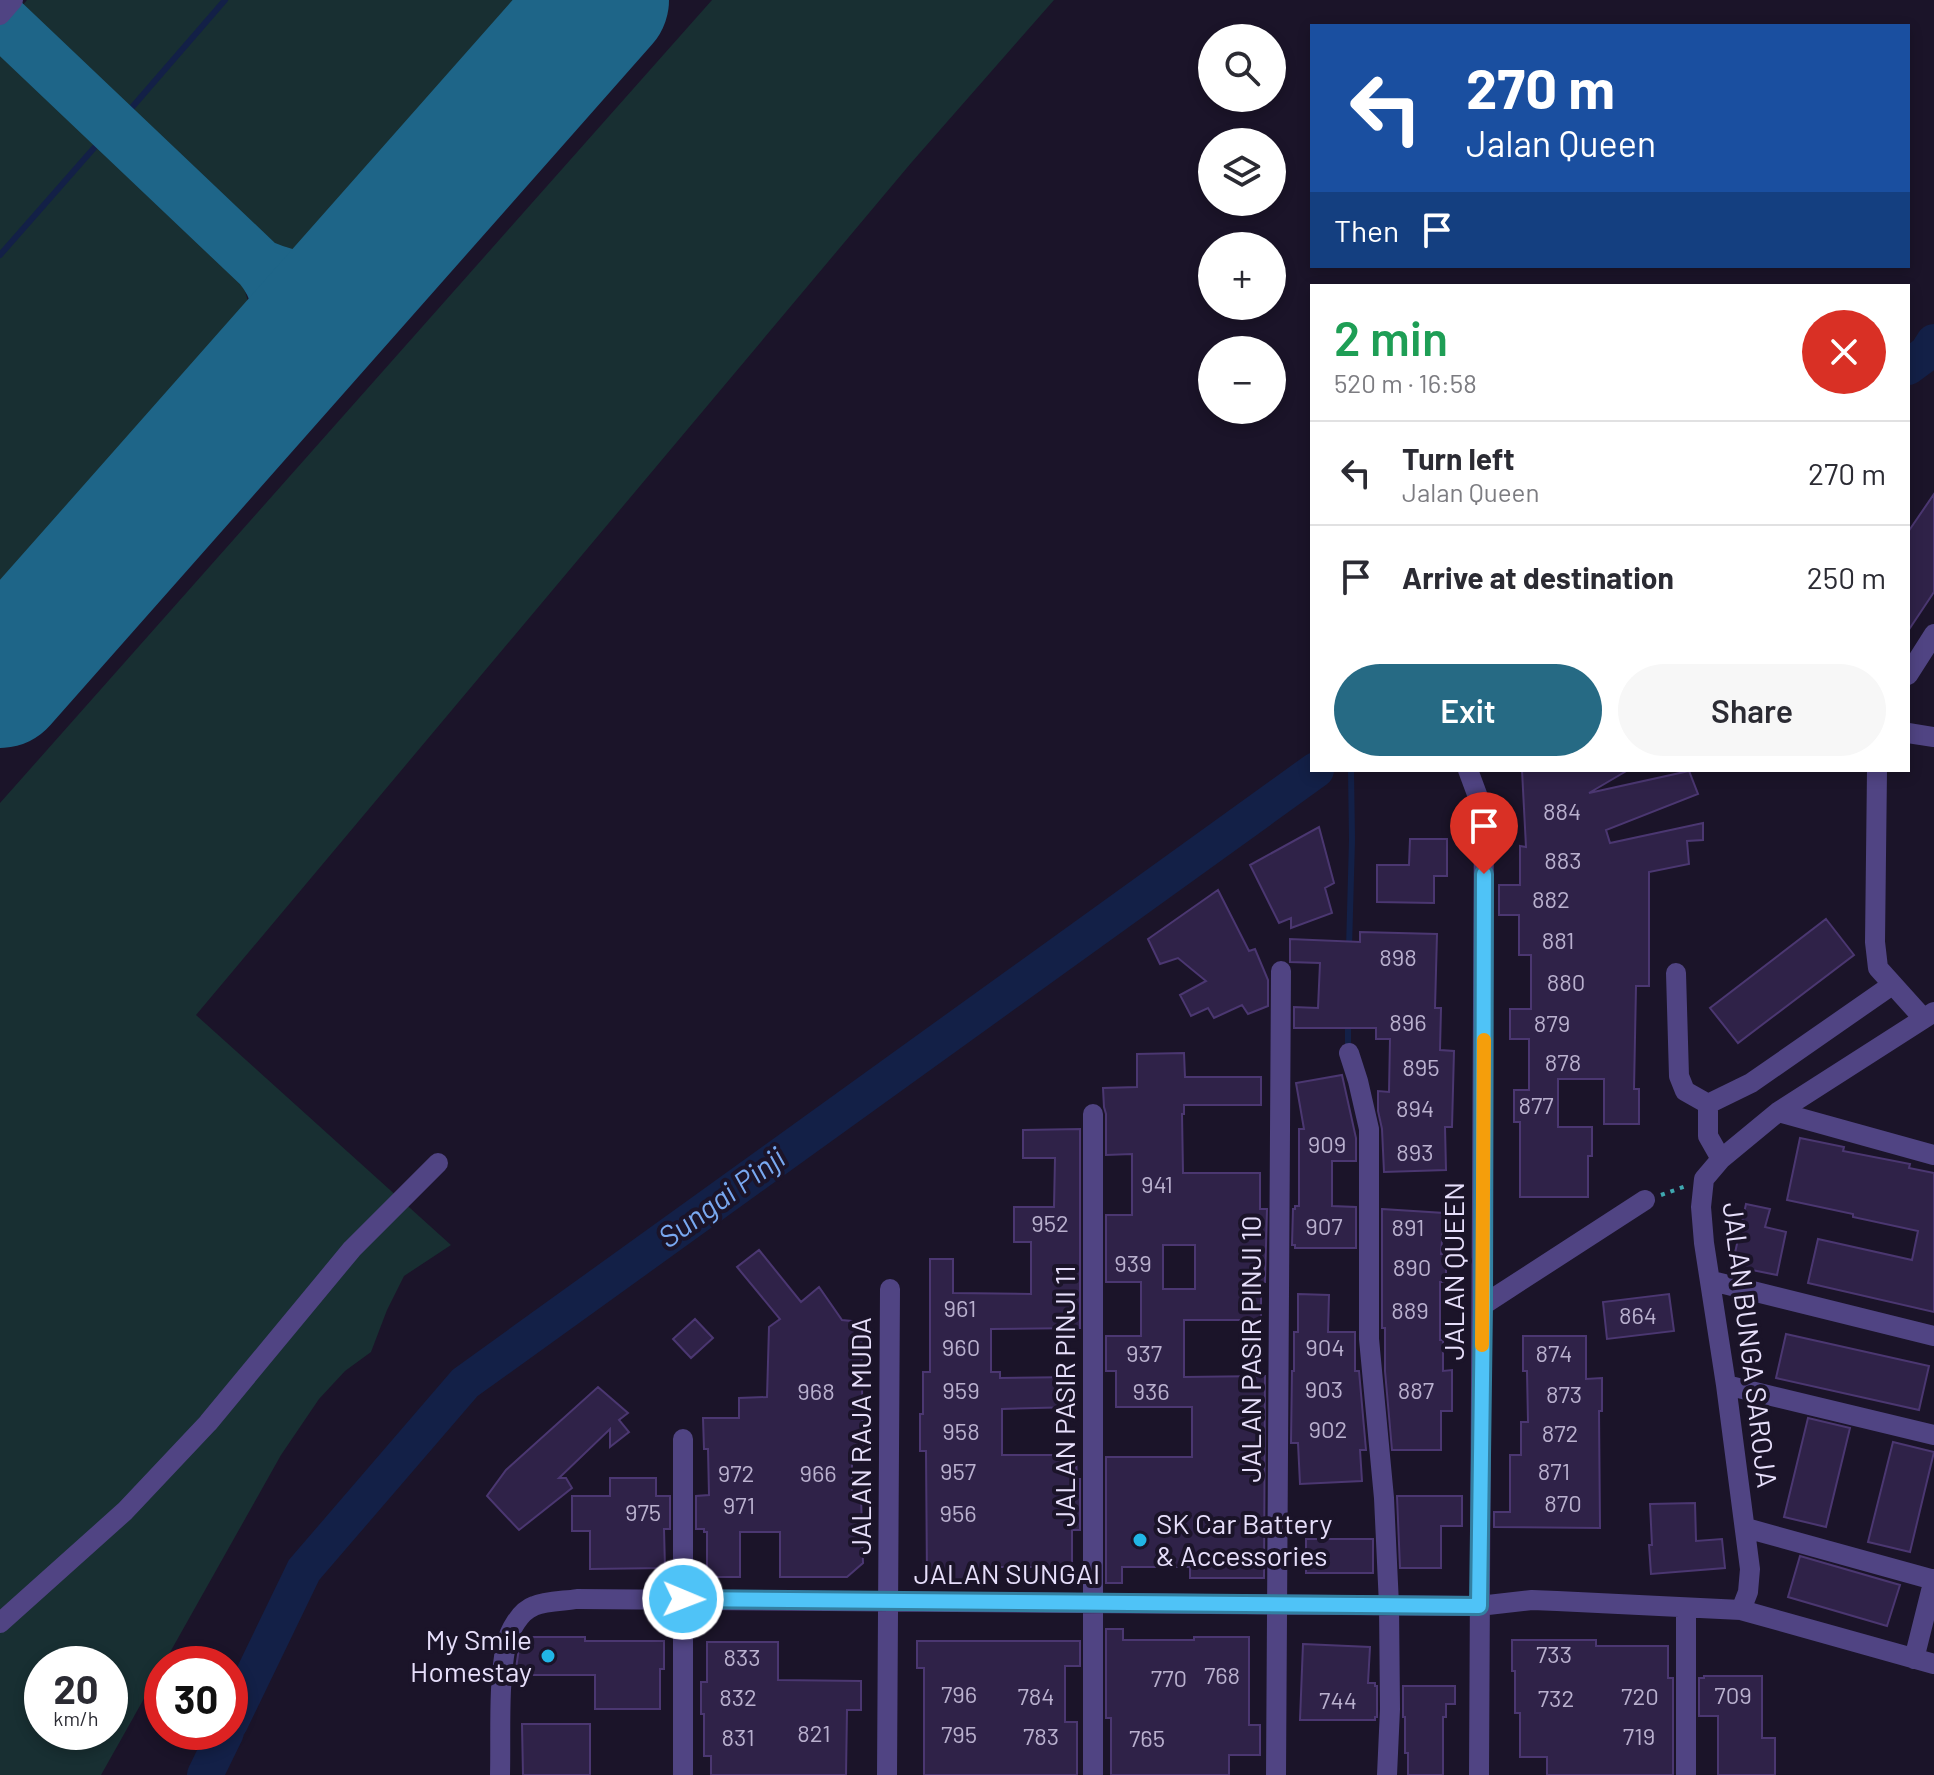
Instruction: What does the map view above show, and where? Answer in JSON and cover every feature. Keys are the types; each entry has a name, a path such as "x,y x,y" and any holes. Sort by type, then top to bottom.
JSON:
{"street":[{"path":"0,15 13,0"},
{"path":"1910,672 1932,639"},
{"path":"1910,733 1934,737"},
{"name":"JALAN QUEEN","path":"1469,772 1484,813 1479,1775"},
{"path":"1877,772 1875,942 1878,968 1892,985 1929,1015"},
{"name":"JALAN PASIR PINJI 10","path":"1276,1775 1281,971"},
{"path":"1676,973 1679,1076 1685,1091 1708,1104"},
{"path":"1708,1104 1751,1083 1892,985"},
{"name":"JALAN BUNGA SAROJA","path":"1741,1610 1748,1592 1750,1569 1701,1207 1704,1179 1721,1159 1778,1112 1929,1015"},
{"path":"1349,1053 1369,1129 1369,1339 1384,1498 1389,1605 1387,1775"},
{"path":"1708,1104 1708,1136 1721,1159"},
{"path":"1778,1112 1934,1155"},
{"name":"JALAN PASIR PINJI 11","path":"1093,1114 1093,1775"},
{"path":"0,1623 125,1511 208,1423 352,1249 438,1163"},
{"path":"1483,1305 1645,1200"},
{"path":"1712,1281 1934,1336"},
{"name":"JALAN RAJA MUDA","path":"887,1775 890,1289"},
{"path":"1726,1385 1934,1435"},
{"path":"683,1439 683,1775"},
{"path":"1746,1528 1934,1579 1924,1661"},
{"name":"JALAN SUNGAI","path":"500,1775 501,1697 506,1642 523,1614 534,1606 577,1599 1479,1606 1532,1600 1741,1610 1924,1661"},
{"path":"1686,1608 1686,1775"}],"path":[{"path":"1645,1200 1704,1179"}],"green space":[{"path":"27,0 523,0 297,257 284,258 268,249 15,14"},
{"path":"712,0 1054,0 911,163 196,1015 451,1245 404,1276 371,1352 345,1371 319,1399 281,1455 174,1646 144,1646 144,1699 128,1727 128,1646 24,1646 24,1750 115,1750 101,1775 0,1775 0,803"},
{"path":"0,54 231,264 241,278 250,308 0,591"}],"building":[{"path":"1934,494 1934,592 1910,628 1910,529"},
{"path":"1522,772 1625,772 1589,793 1689,772 1698,794 1606,830 1610,843 1703,823 1703,840 1687,841 1689,864 1649,872 1649,986 1636,986 1634,1089 1639,1089 1639,1124 1604,1124 1604,1079 1558,1079 1558,1127 1592,1127 1588,1197 1520,1197 1520,1122 1514,1122 1514,1090 1529,1090 1529,1039 1510,1039 1510,1009 1531,1009 1531,955 1519,955 1519,915 1499,915 1499,885 1520,885 1520,846 1526,847"},
{"path":"1319,827 1334,883 1325,888 1332,913 1291,928 1291,918 1279,923 1250,865"},
{"path":"1410,839 1447,839 1447,876 1434,876 1434,903 1377,902 1377,865 1409,865"},
{"path":"1218,890 1249,951 1255,949 1268,980 1268,1006 1248,1014 1242,1005 1214,1018 1208,1008 1191,1016 1180,995 1206,981 1178,958 1160,964 1148,939"},
{"path":"1826,919 1854,955 1738,1043 1710,1008"},
{"path":"1360,932 1437,934 1435,1008 1441,1008 1440,1050 1454,1051 1452,1127 1445,1127 1446,1170 1384,1172 1378,1091 1389,1092 1390,1039 1376,1039 1376,1028 1294,1028 1294,1007 1318,1008 1320,963 1290,962 1290,939 1360,942"},
{"path":"1184,1053 1185,1077 1261,1077 1261,1105 1184,1105 1182,1114 1183,1173 1260,1173 1260,1209 1267,1209 1261,1320 1184,1320 1184,1377 1265,1376 1264,1578 1190,1578 1190,1567 1122,1567 1122,1583 1106,1583 1106,1457 1192,1457 1192,1407 1116,1407 1116,1371 1106,1371 1106,1336 1141,1336 1141,1282 1106,1282 1106,1215 1132,1215 1132,1154 1106,1155 1103,1088 1137,1087 1137,1054","holes":["1163,1245 1195,1245 1195,1289 1163,1289"]},
{"path":"1342,1075 1356,1138 1356,1161 1332,1161 1332,1206 1356,1207 1356,1248 1295,1248 1292,1245 1293,1209 1299,1206 1299,1129 1304,1129 1296,1083"},
{"path":"1080,1129 1080,1328 991,1329 991,1372 1000,1372 1000,1378 1075,1377 1075,1407 1002,1409 1002,1455 1076,1457 1077,1479 1080,1479 1080,1530 1072,1530 1072,1577 1034,1577 1034,1567 1000,1567 999,1581 927,1580 926,1451 920,1451 920,1414 923,1414 923,1372 930,1372 930,1259 953,1259 953,1293 1031,1294 1031,1242 1014,1242 1014,1207 1054,1207 1055,1158 1023,1158 1023,1130"},
{"path":"1800,1138 1844,1147 1843,1151 1910,1164 1909,1168 1934,1173 1934,1312 1808,1283 1818,1239 1912,1260 1918,1231 1787,1200"},
{"path":"1746,1204 1770,1209 1765,1227 1786,1232 1777,1275 1732,1266"},
{"path":"1382,1209 1444,1213 1441,1254 1446,1254 1446,1282 1440,1282 1440,1340 1443,1340 1443,1371 1452,1370 1452,1411 1441,1411 1441,1450 1392,1450 1385,1371 1385,1328 1382,1328"},
{"path":"759,1250 801,1302 819,1287 842,1320 861,1322 863,1451 852,1451 852,1497 861,1497 863,1563 847,1577 780,1577 780,1532 740,1532 740,1577 707,1577 707,1532 696,1529 696,1496 709,1495 708,1449 704,1449 703,1418 739,1418 739,1398 767,1397 769,1327 780,1319 737,1267"},
{"path":"1298,1294 1329,1295 1328,1332 1355,1332 1355,1371 1359,1371 1366,1450 1360,1450 1362,1481 1300,1484 1298,1443 1291,1443"},
{"path":"1669,1294 1674,1331 1607,1339 1603,1302"},
{"path":"695,1319 713,1338 691,1358 673,1339"},
{"path":"1786,1334 1929,1366 1919,1410 1776,1378"},
{"path":"1523,1336 1586,1336 1586,1379 1602,1378 1602,1411 1599,1411 1600,1528 1494,1527 1494,1512 1510,1512 1510,1455 1521,1455 1521,1422 1528,1422"},
{"path":"598,1387 628,1413 619,1420 629,1432 610,1447 610,1429 559,1478 566,1478 572,1488 519,1530 487,1496 506,1470"},
{"path":"1808,1418 1850,1428 1826,1527 1784,1517"},
{"path":"1893,1442 1934,1452 1910,1552 1868,1542"},
{"path":"610,1478 656,1478 656,1496 670,1496 670,1529 664,1529 665,1568 590,1569 590,1531 572,1531 572,1496 610,1496"},
{"path":"1397,1496 1462,1496 1462,1526 1441,1526 1441,1568 1400,1568"},
{"path":"1695,1503 1696,1541 1722,1539 1725,1568 1651,1574 1650,1504"},
{"path":"1306,1539 1373,1539 1373,1573 1306,1573"},
{"path":"1800,1556 1900,1585 1887,1626 1788,1597"},
{"path":"1106,1629 1123,1629 1123,1640 1249,1637 1249,1725 1260,1725 1260,1755 1229,1755 1229,1775 1111,1775 1111,1718 1106,1718"},
{"path":"522,1637 664,1641 660,1709 595,1709 595,1675 515,1675"},
{"path":"1512,1640 1596,1640 1596,1646 1668,1646 1668,1678 1673,1678 1673,1775 1547,1775 1547,1757 1520,1757 1520,1713 1515,1713"},
{"path":"917,1641 1080,1641 1080,1666 1065,1666 1065,1722 1077,1722 1077,1775 924,1775 924,1668 917,1668"},
{"path":"707,1642 778,1642 778,1680 861,1681 861,1710 847,1710 846,1775 711,1775 711,1756 704,1756 704,1714 701,1714 701,1682 707,1682"},
{"path":"1303,1644 1370,1647 1368,1683 1377,1686 1375,1720 1300,1720"},
{"path":"1762,1676 1762,1738 1775,1738 1775,1775 1718,1775 1718,1716 1699,1716 1699,1678"},
{"path":"1403,1686 1455,1686 1455,1704 1446,1704 1446,1717 1443,1717 1443,1775 1408,1775"},
{"path":"522,1724 590,1724 590,1775 523,1775"}],"waterway":[{"path":"128,112 225,0"},
{"path":"0,255 94,148"},
{"name":"Sungai Pinji","path":"1910,366 1927,353 1934,342"},
{"name":"Sungai Pinji","path":"248,1686 304,1570 465,1383 1313,772"},
{"path":"1349,948 1351,772"},
{"path":"1348,1023 1348,1048"},
{"name":"Sungai Pinji","path":"205,1775 217,1750"}],"taxiway":[{"path":"0,19 266,274 279,303 281,334 277,355 261,385"},
{"path":"260,266 293,277 320,278 347,271 377,255"}],"runway":[{"path":"0,681 602,0"}],"slow traffic":[{"path":"1482,1345 1484,1040"}],"place":[{"name":"SK Car Battery & Accessories","path":"1140,1540"},
{"name":"My Smile Homestay","path":"548,1656"}],"route":[{"path":"683,1599 1479,1606 1484,874"}]}
